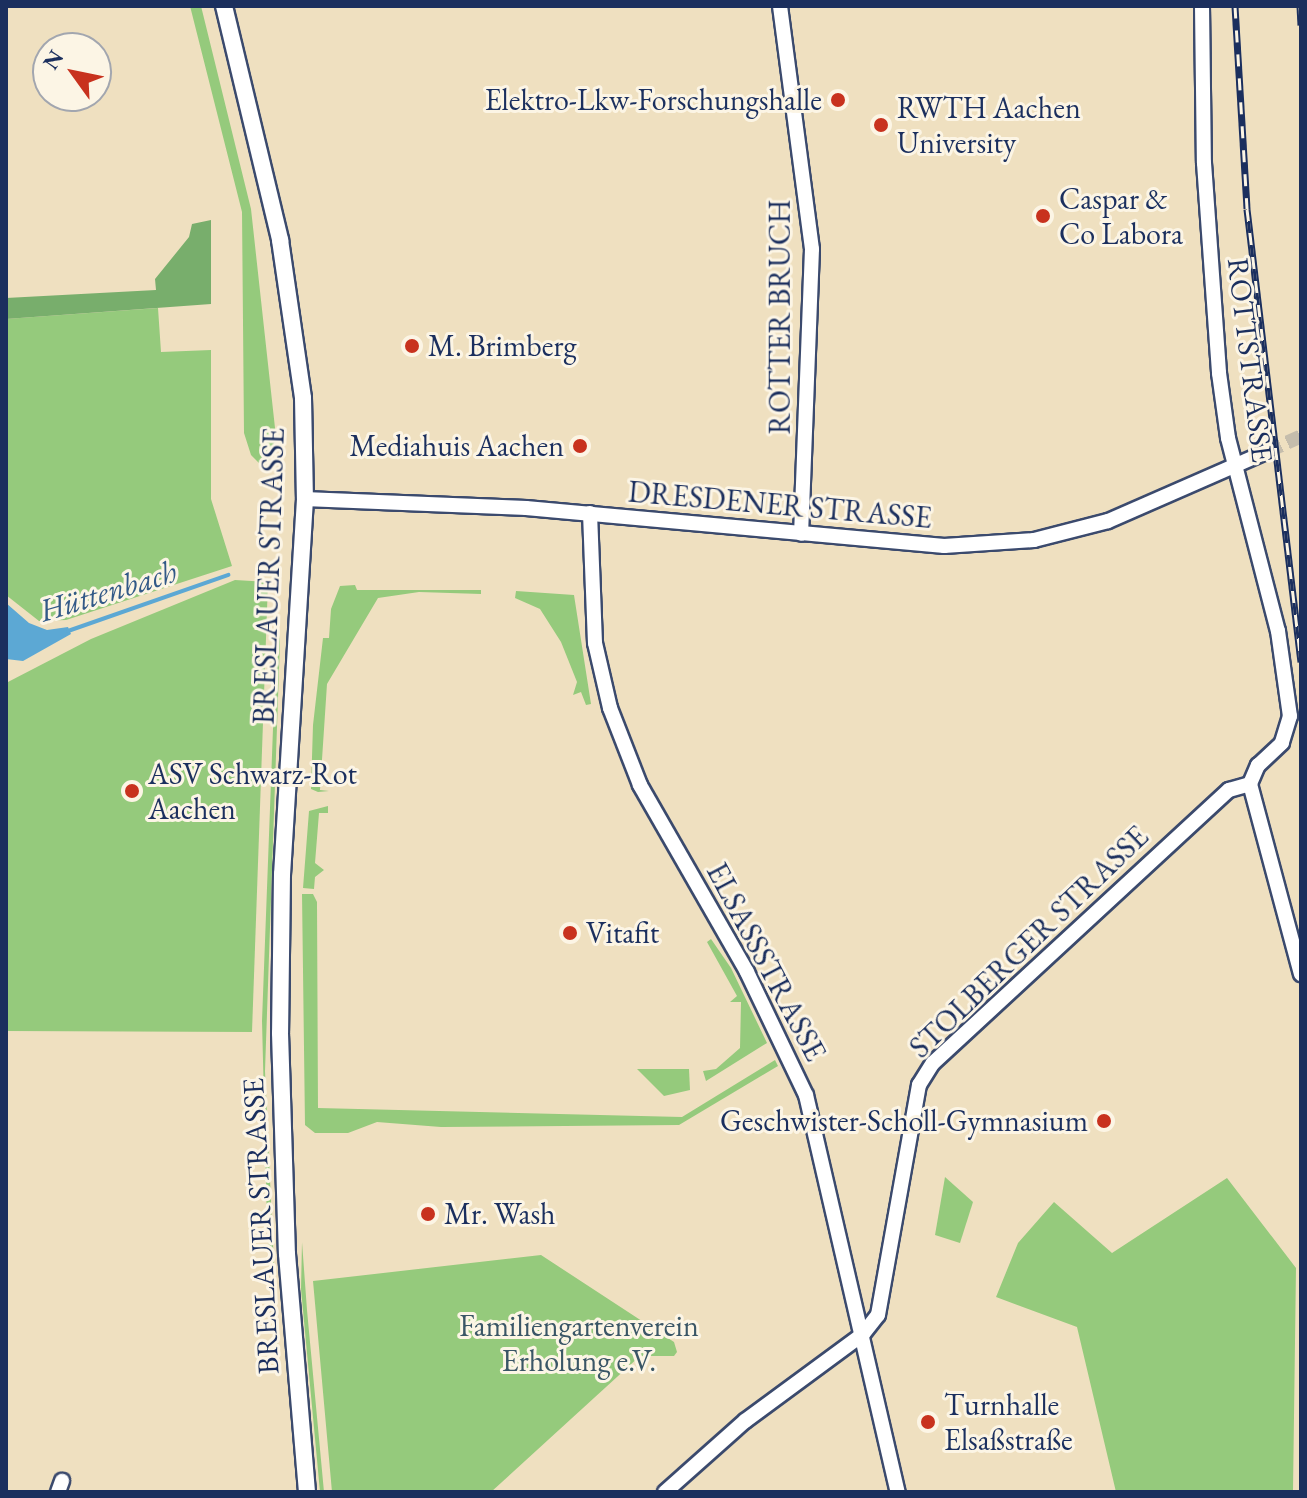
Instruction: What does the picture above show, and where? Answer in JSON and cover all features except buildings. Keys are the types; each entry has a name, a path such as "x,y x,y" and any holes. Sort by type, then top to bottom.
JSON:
{"main road":[{"name":"BRESLAUER STRASSE","path":"224,6 292,309 303,398 305,499 282,874 280,1033 288,1269 307,1492"}],"street":[{"name":"ROTTER BRUCH","path":"780,6 812,249 801,534"},
{"name":"ROTTSTRASSE","path":"1202,6 1213,303 1226,430 1278,631 1290,716"},
{"name":"DRESDENER STRASSE","path":"305,499 590,513 944,546 1034,540 1120,516 1268,451"},
{"name":"ELSASSSTRASSE","path":"590,513 595,643 610,708 647,799 794,1064 816,1132 898,1492"},
{"name":"STOLBERGER STRASSE","path":"665,1492 745,1421 863,1334 878,1315 919,1085 933,1063 1229,790 1250,784 1258,765 1282,743 1290,716"},
{"path":"1250,784 1301,974"}],"green space":[{"path":"190,6 201,6 251,209 276,437 269,461 259,463 251,455 244,433 242,212"},
{"path":"211,220 211,304 6,319 6,298 156,290 155,279 189,237 192,224"},
{"path":"158,308 161,352 211,350 211,499 232,566 66,620 39,621 6,595 6,319"},
{"name":"ASV Schwarz-Rot Aachen","path":"235,580 268,582 252,1032 6,1031 6,683 91,639"},
{"path":"355,585 357,590 481,590 481,594 419,592 378,598 327,684 320,790 329,791 318,792 311,789 313,725 323,638 329,638 331,609 340,586"},
{"path":"516,591 574,595 591,704 586,705 581,692 573,695 577,682 561,642 540,609 515,598"},
{"path":"277,622 280,641 265,1071 278,1354 267,1222 262,1021"},
{"path":"328,806 328,813 319,813 315,863 324,870 315,877 314,889 303,888 309,811"},
{"path":"302,894 313,894 317,902 318,1108 682,1117 775,1060 778,1066 679,1125 441,1127 377,1122 348,1133 315,1133 305,1125"},
{"path":"711,939 731,968 767,1043 706,1081 703,1071 716,1069 740,1048 741,1002 730,1002 737,996 707,942"},
{"path":"637,1069 689,1069 690,1090 664,1096"},
{"path":"945,1177 973,1202 960,1243 935,1235"},
{"path":"1227,1178 1296,1268 1293,1492 1116,1492 1077,1327 996,1297 1018,1243 1054,1202 1112,1253"},
{"path":"302,1242 324,1492 320,1492 301,1289"},
{"name":"Familiengartenverein Erholung e.V.","path":"541,1255 674,1342 677,1352 674,1356 640,1356 491,1492 332,1492 313,1281"}],"water":[{"path":"6,603 29,623 47,630 68,627 71,634 23,661 6,659"}],"waterway":[{"name":"Hüttenbach","path":"68,631 228,575"}],"tunnel":[{"path":"1268,451 1301,436"}],"railway":[{"path":"1235,6 1247,209 1301,662"},
{"path":"1300,6 1301,25"}],"place":[{"name":"Elektro-Lkw-Forschungshalle","path":"838,100"},
{"name":"RWTH Aachen University","path":"881,125"},
{"name":"Caspar & Co Labora","path":"1043,216"},
{"name":"M. Brimberg","path":"412,346"},
{"name":"Mediahuis Aachen","path":"580,446"},
{"name":"ASV Schwarz-Rot Aachen","path":"132,791"},
{"name":"Vitafit","path":"570,933"},
{"name":"Geschwister-Scholl-Gymnasium","path":"1104,1121"},
{"name":"Mr. Wash","path":"428,1214"},
{"name":"Turnhalle Elsaßstraße","path":"928,1422"}]}
